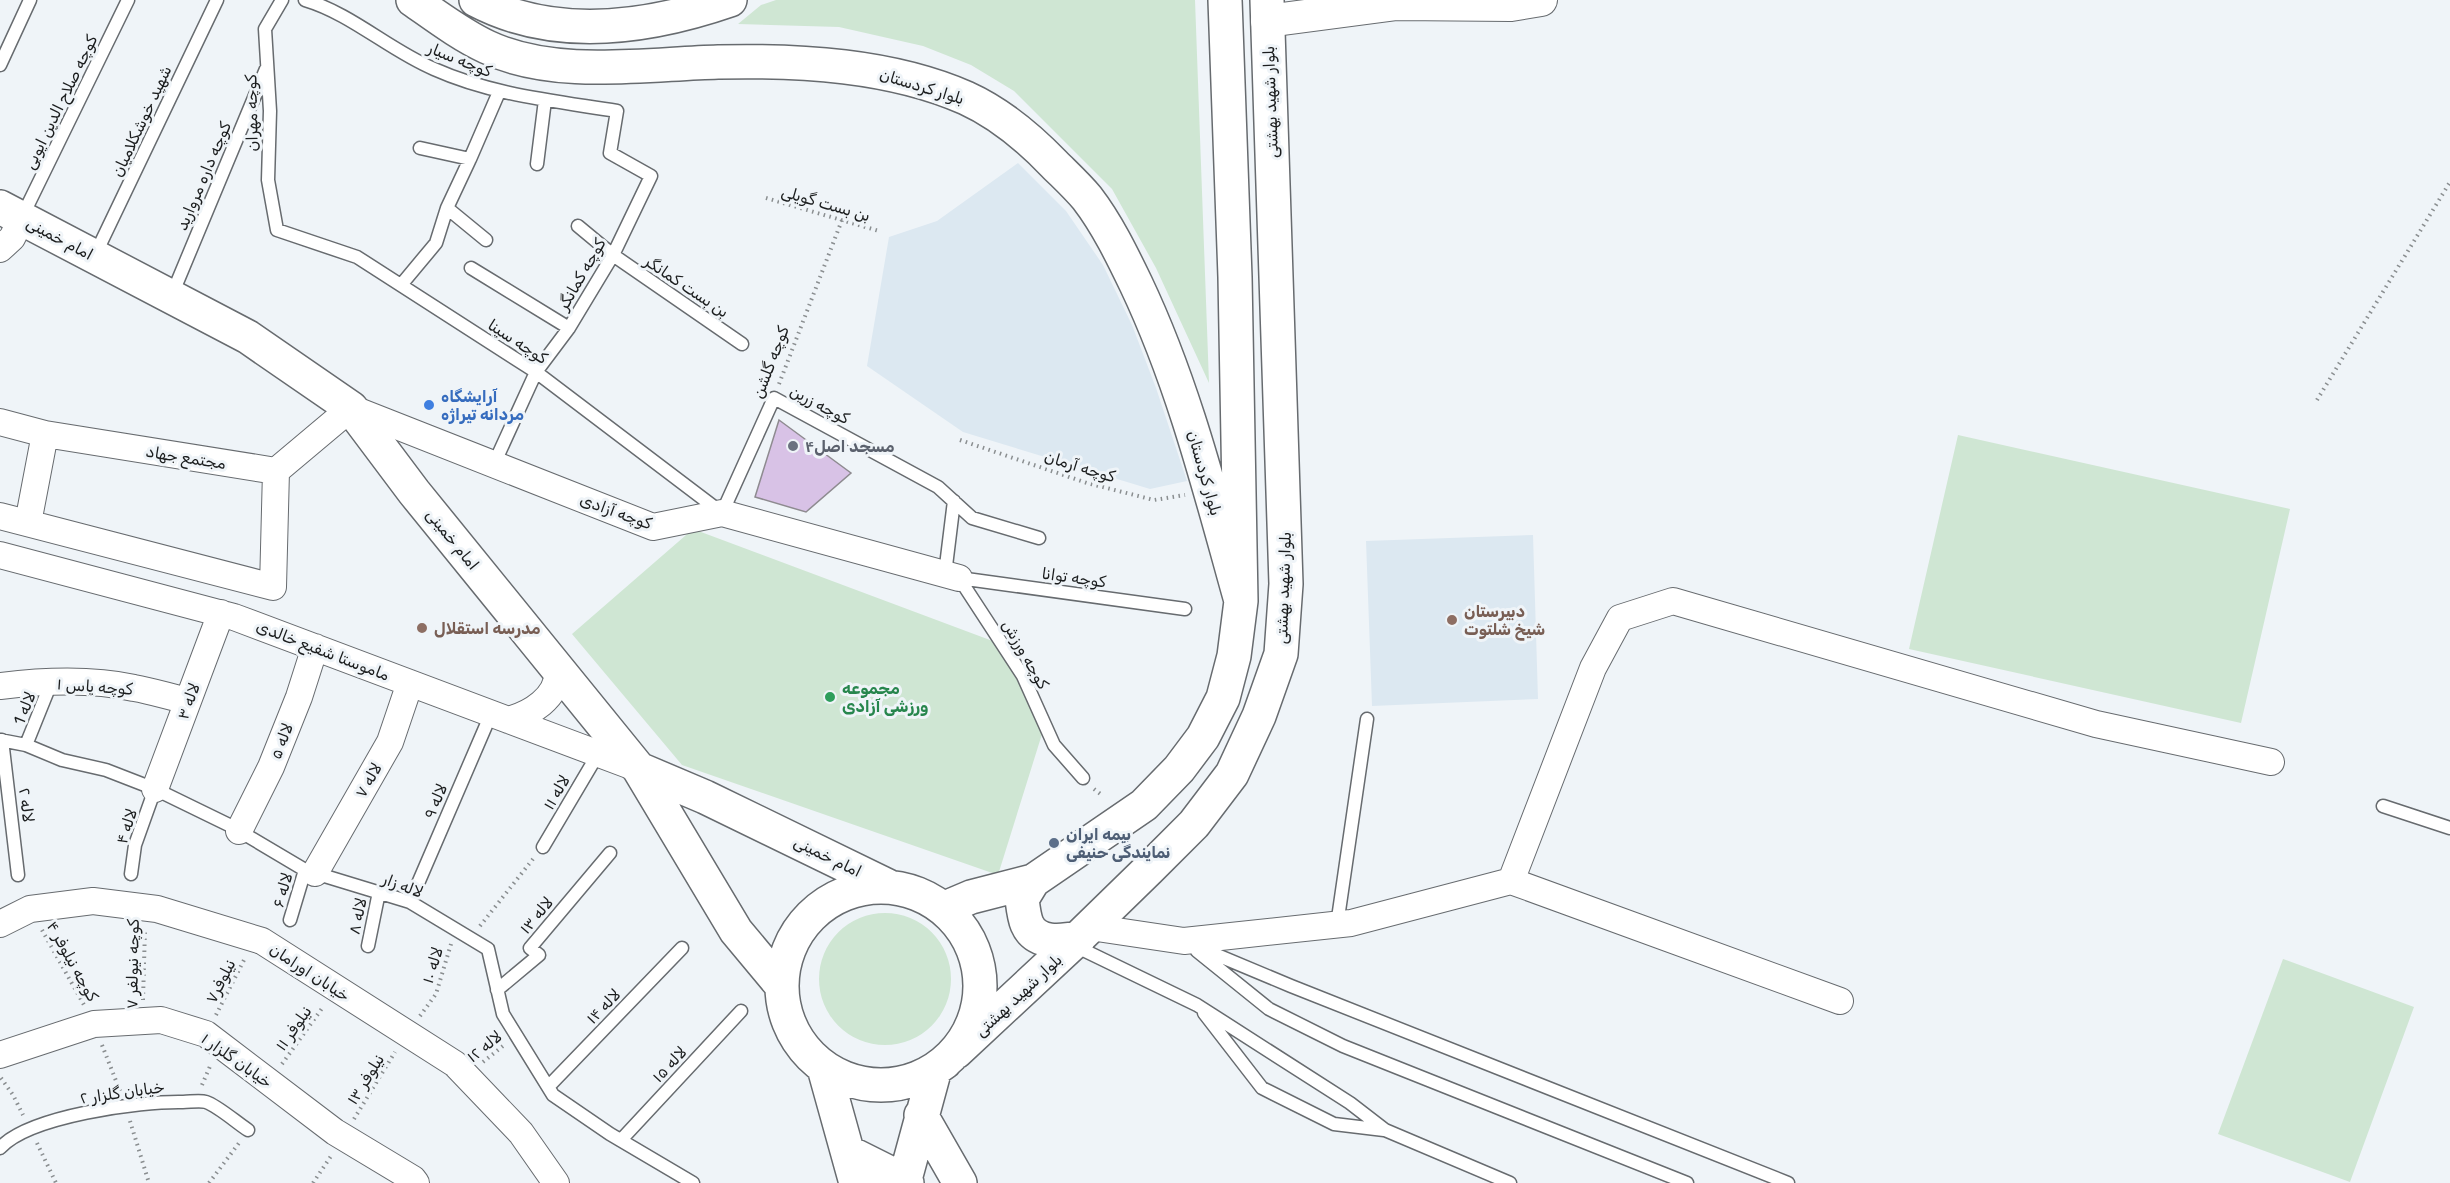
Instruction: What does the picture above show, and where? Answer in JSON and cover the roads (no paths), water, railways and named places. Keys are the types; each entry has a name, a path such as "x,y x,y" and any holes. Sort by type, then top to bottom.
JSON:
{"main road":[{"name":"بلوار کردستان","path":"413,0 487,47 534,63 609,67 722,62 821,65 873,70 930,85 968,99 1006,123 1044,153 1087,198 1117,245 1151,316 1198,443 1241,601"},
{"path":"476,0 490,8 532,20 592,27 626,26 685,15 730,0"},
{"path":"945,908 971,897 1033,881 1144,805 1179,769 1203,737 1223,698 1234,656 1241,601 1235,277 1225,0"},
{"name":"بلوار شهید بهشتی","path":"951,1057 1081,936 1194,824 1232,774 1260,716 1281,654 1286,584 1285,529 1267,10"},
{"name":"امام خمینی","path":"11,212 170,298 248,337 351,408 414,492 639,769 715,802 888,886"},
{"path":"639,769 736,931 781,985"},
{"path":"1033,881 1022,899 1027,926 1040,937 1056,942 1081,936"},
{"path":"848,1152 905,1182 935,1069 951,1057 973,1025 981,994 978,962 966,932 945,908 918,893 888,886 856,889 826,902 802,924 787,953 781,985 786,1017 801,1046 824,1068 854,1082 886,1085 918,1078 951,1057"},
{"path":"824,1068 856,1183"},
{"path":"921,1115 960,1183"}],"street":[{"path":"1267,10 1397,4 1511,5 1541,0"},
{"path":"0,249 12,237 11,212"},
{"path":"0,516 273,587 276,471 351,408"},
{"name":"کوچه آزادی","path":"351,408 653,527 722,513 952,576"},
{"name":"مجتمع جهاد","path":"0,422 45,434 276,471"},
{"path":"27,523 45,434"},
{"name":"ماموستا شفیع خالدی","path":"0,555 221,614 639,769"},
{"path":"1511,881 1593,668 1620,618 1673,601 2096,724 2271,762"},
{"name":"لاله ۳","path":"156,789 221,614"},
{"name":"لاله ۵","path":"239,831 271,767 299,697 315,647"},
{"path":"499,717 522,716 540,705 553,689 558,672"},
{"name":"کوچه یاس ۱","path":"0,686 51,683 132,687 188,701"},
{"name":"لاله ۷","path":"310,871 390,742 410,683"},
{"path":"1081,936 1184,941 1351,923 1511,881 1840,1001"},
{"name":"خیابان اورامان","path":"0,924 30,909 93,901 157,909 262,941 455,1064 520,1133 556,1183"},
{"name":"خیابان گلزار ۱","path":"0,1055 94,1024 161,1020 213,1040 343,1136 416,1183"}],"lane":[{"path":"0,65 30,0"},
{"name":"کوچه صلاح الدین ایوبی","path":"11,212 128,0"},
{"name":"شهید خوشکلامیان","path":"95,256 217,0"},
{"name":"کوچه مهران","path":"277,230 268,180 270,111 265,29 282,0"},
{"name":"کوچه سیار","path":"305,0 326,6 433,69 499,92 617,111"},
{"name":"کوچه داره مروارید","path":"170,298 267,67"},
{"path":"401,285 436,243 447,208 499,92"},
{"path":"537,164 545,100"},
{"name":"کوچه کمانگر","path":"494,464 536,372 569,328 613,255 651,176 610,153 617,111"},
{"path":"420,148 470,159"},
{"path":"447,208 486,240"},
{"name":"بن بست کمانگر","path":"578,226 613,255 742,344"},
{"name":"کوچه سینا","path":"277,230 357,257 536,372 722,513"},
{"path":"471,268 569,328"},
{"name":"کوچه گلشن","path":"722,513 774,398"},
{"name":"کوچه زرین","path":"774,398 938,487 972,518 1039,538"},
{"path":"952,576 954,501"},
{"name":"کوچه توانا","path":"952,576 1185,609"},
{"name":"کوچه ورزش","path":"952,576 1023,676 1054,745 1083,778"},
{"name":"لاله 1","path":"26,745 51,683"},
{"name":"لاله ۹","path":"410,902 499,717"},
{"path":"1337,924 1367,719"},
{"name":"لاله زار","path":"1,740 26,745 62,760 106,770 156,789 239,831 310,871 410,902 488,949 503,1014 553,1095 621,1140 693,1183"},
{"name":"لاله ۲","path":"1,740 18,875"},
{"name":"لاله ۱۱","path":"543,847 598,754"},
{"name":"لاله ۴","path":"131,874 135,845 156,789"},
{"path":"2383,806 2450,828"},
{"name":"لاله ۱۳","path":"497,990 539,955 530,948 610,853"},
{"name":"لاله ۶","path":"290,920 310,871"},
{"name":"لاله ۸","path":"368,946 379,892"},
{"path":"1081,936 1197,1005 1350,1103 1385,1130 1510,1183"},
{"path":"1184,941 1269,1010 1343,1046 1687,1183"},
{"path":"1184,941 1291,986 1788,1183"},
{"name":"لاله ۱۴","path":"548,1087 682,948"},
{"path":"1197,1005 1262,1088 1334,1124 1385,1130"},
{"name":"لاله ۱۵","path":"621,1140 741,1011"},
{"name":"خیابان گلزار ۲","path":"0,1148 4,1143 30,1130 96,1109 158,1101 206,1102 248,1130"}],"place":[{"name":"آرایشگاه مردانه تیراژه","path":"429,405"},
{"name":"مسجد اصل۴","path":"793,446"},
{"name":"دبیرستان شیخ شلتوت","path":"1452,620"},
{"name":"مدرسه استقلال","path":"422,628"},
{"name":"مجموعه ورزشی آزادی","path":"830,697"},
{"name":"بیمه ایران نمایندگی حنیفی","path":"1054,843"}]}
